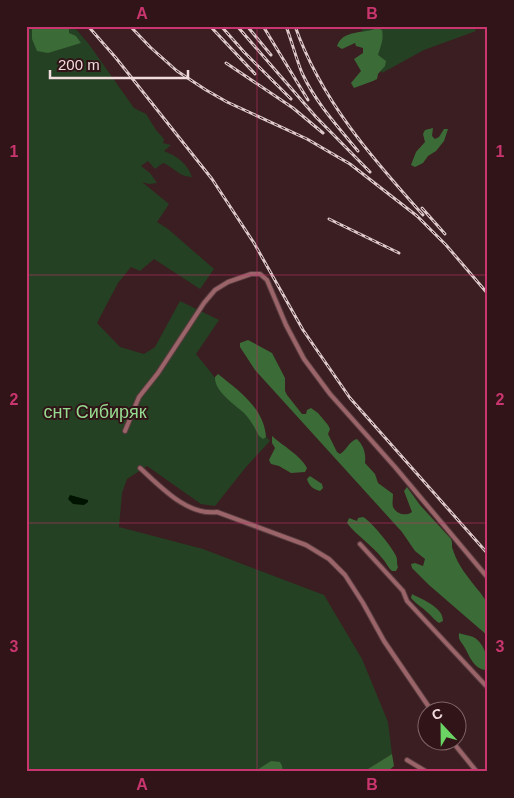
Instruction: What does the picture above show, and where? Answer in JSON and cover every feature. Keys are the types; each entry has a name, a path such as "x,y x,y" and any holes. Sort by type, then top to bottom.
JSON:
{"street":[{"path":"126,431 139,398 158,373 204,303 215,290 228,282 251,274 260,274 267,280 286,325 304,360 330,394 488,578"},
{"path":"140,468 170,494 197,510 210,513 217,512 306,545 329,560 344,575 363,602 384,641 424,700"},
{"path":"360,544 404,591 407,601 488,688"},
{"path":"459,750 477,772"},
{"path":"408,760 428,772"}],"green space":[{"name":"снт Сибиряк","path":"26,26 73,26 88,43 134,108 146,114 164,139 163,143 171,145 164,151 181,161 192,177 180,174 163,163 155,169 148,161 141,166 150,173 157,183 149,184 142,182 169,204 157,222 168,229 214,269 200,289 154,259 140,271 131,267 118,283 97,323 120,347 144,354 155,347 180,301 219,320 196,354 270,441 246,467 215,506 201,504 147,466 127,479 122,493 119,527 203,549 324,595 362,659 388,722 392,754 363,772 26,772"},
{"path":"32,26 69,26 69,33 76,36 81,43 48,53 37,51 32,39"},
{"path":"360,26 473,26 476,31 424,50 382,73"},
{"path":"377,28 382,30 383,34 378,55 386,61 385,66 378,74 377,79 354,88 351,83 361,71 354,59 363,53 363,48 356,46 355,43 342,49 337,46 349,34"},
{"path":"433,128 432,136 435,139 439,137 444,129 448,129 444,141 423,163 415,167 411,165 416,152 425,142 423,134 425,130"},
{"path":"248,340 272,353 285,378 285,391 287,395 302,414 306,414 307,410 311,408 318,413 330,429 328,434 337,452 340,454 357,439 364,450 365,463 375,474 378,483 393,494 393,506 397,512 407,514 412,512 404,491 407,487 420,505 451,539 452,549 460,566 488,602 488,636 412,568 411,564 415,563 423,566 425,559 415,551 402,532 255,370 240,347 240,343"},
{"path":"218,374 249,401 261,417 266,437 263,439 259,436 246,415 221,392 215,377"},
{"path":"272,436 304,463 307,468 305,472 291,473 271,464 269,460 275,448 272,443"},
{"path":"310,476 322,484 323,488 320,491 309,484 307,479"},
{"path":"363,517 376,529 394,552 397,557 398,567 396,571 392,571 378,553 347,523 349,518 357,521 358,518"},
{"path":"412,594 427,601 436,608 440,612 443,621 439,623 436,621 411,598"},
{"path":"459,633 473,637 481,644 487,657 486,670 478,667 473,662 460,640"},
{"path":"392,754 394,766 387,772 363,772"},
{"path":"271,761 280,762 283,772 257,770"}],"shaded area":[{"path":"70,495 88,500 88,502 84,505 73,504 68,499"}],"railway":[{"path":"88,26 116,58 212,179 254,243 303,330 350,398 488,554"},
{"path":"130,26 177,71 206,90 227,102 307,139 350,164 417,216 446,245 488,294"},
{"path":"210,26 255,74"},
{"path":"221,26 291,99"},
{"path":"237,26 316,117 370,172"},
{"path":"247,26 271,55"},
{"path":"263,26 308,100"},
{"path":"286,26 302,73 308,84 328,114 358,151"},
{"path":"295,26 306,53 333,103 367,150 423,215"},
{"path":"226,63 293,108 323,133"},
{"path":"422,208 445,234"},
{"path":"329,219 399,253"}]}
